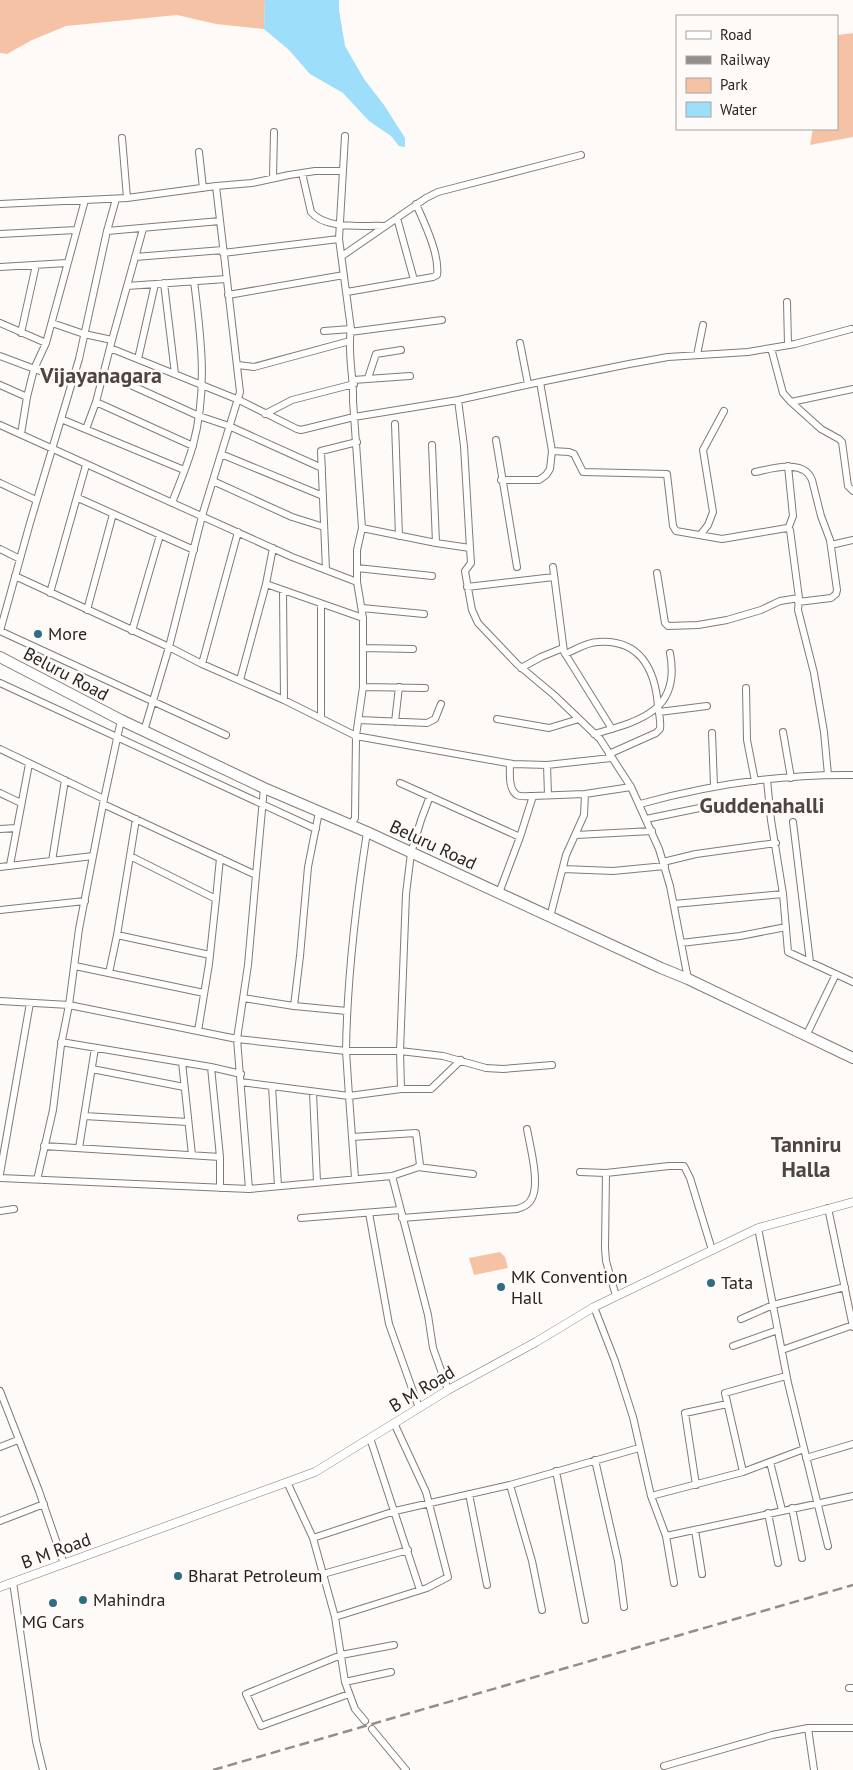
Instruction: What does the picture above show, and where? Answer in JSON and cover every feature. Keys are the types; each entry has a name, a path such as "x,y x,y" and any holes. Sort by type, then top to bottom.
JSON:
{"highway":[{"name":"Beluru Road","path":"1,659 121,720 264,788 367,832 660,968 688,978 853,1058"}],"street":[{"path":"274,132 274,178"},
{"path":"346,136 339,239 347,292 350,330 362,528 357,550 357,582 363,618 363,687 356,736 354,818 351,825"},
{"path":"122,138 127,198"},
{"path":"199,152 203,188"},
{"path":"342,256 416,204 438,192 581,155"},
{"path":"0,204 127,198 252,183 302,173 343,171"},
{"path":"302,173 311,212 315,216 327,223 385,226"},
{"path":"144,731 169,647 202,516 229,426 239,400 238,365 216,186"},
{"path":"116,199 72,383 36,500 0,631 226,735"},
{"path":"21,434 34,369 46,343 85,200"},
{"path":"347,292 437,275 438,271 429,234 416,204"},
{"path":"398,218 414,280"},
{"path":"107,232 220,221"},
{"path":"86,430 96,402 143,229"},
{"path":"0,234 76,230"},
{"path":"135,258 223,252 339,239"},
{"path":"0,267 67,263"},
{"path":"21,333 36,265"},
{"path":"228,295 344,274"},
{"path":"127,286 226,278"},
{"path":"172,503 193,446 203,386 200,330 194,281"},
{"path":"164,283 175,374"},
{"path":"138,359 155,284"},
{"path":"787,302 788,345"},
{"path":"324,331 442,320"},
{"path":"0,323 46,343"},
{"path":"52,323 84,334 112,340"},
{"path":"697,355 704,325"},
{"path":"110,348 239,400 301,430 354,417 458,400 528,384 668,358 748,352 788,345 851,329"},
{"path":"238,365 254,367 350,341"},
{"path":"520,343 528,384"},
{"path":"771,348 783,393 790,402 821,429 839,438 842,442 848,486 853,491"},
{"path":"368,378 376,354 401,350"},
{"path":"0,356 72,383"},
{"path":"104,373 322,468"},
{"path":"265,414 292,400 368,378 410,376"},
{"path":"502,480 539,480 550,469 552,452 540,382"},
{"path":"0,385 27,397"},
{"path":"790,402 853,389"},
{"path":"458,400 464,446 471,564 465,571 472,610 478,623 521,668 554,695 600,739 632,787 652,831 664,864 674,904 688,978"},
{"path":"96,402 193,446"},
{"path":"701,534 708,525 713,512 703,450 724,411"},
{"path":"61,419 184,470"},
{"path":"395,424 399,536"},
{"path":"0,425 272,548 357,582"},
{"path":"496,440 517,566"},
{"path":"326,570 322,451 356,442"},
{"path":"432,445 436,543"},
{"path":"552,452 569,452 574,454 583,472 667,474 674,530 722,539 788,529"},
{"path":"221,454 323,496"},
{"path":"50,593 86,464"},
{"path":"788,466 793,516 788,529"},
{"path":"658,573 665,623 668,626 698,625 727,620 761,610 780,600 831,598 836,594 831,545 810,475 788,466 755,472"},
{"path":"213,481 292,517 324,527"},
{"path":"0,483 36,500"},
{"path":"78,498 194,550"},
{"path":"87,610 113,514"},
{"path":"362,528 470,548"},
{"path":"788,529 791,532 798,610 814,673 824,732 828,775"},
{"path":"202,664 238,532"},
{"path":"132,631 160,535"},
{"path":"831,545 853,540"},
{"path":"240,680 266,584 272,548"},
{"path":"0,549 20,559"},
{"path":"553,567 564,651 612,729"},
{"path":"357,568 432,576"},
{"path":"15,576 202,664 284,700 356,736 510,764 547,765 610,756 659,732 661,725 657,691 645,660 637,652 625,645 596,642 541,656 521,668"},
{"path":"467,587 554,578"},
{"path":"266,584 363,618"},
{"path":"283,590 284,700"},
{"path":"321,604 321,718"},
{"path":"362,608 424,614"},
{"path":"363,648 413,649"},
{"path":"594,734 634,722 658,709 667,696 672,673 670,653"},
{"path":"0,683 316,829"},
{"path":"363,687 425,688"},
{"path":"395,722 399,687"},
{"path":"746,688 747,740 755,781"},
{"path":"359,720 432,722 441,704"},
{"path":"658,709 707,706"},
{"path":"498,719 549,728 579,719"},
{"path":"37,1180 53,1110 61,1042 70,1005 85,901 103,801 121,720"},
{"path":"783,732 790,778"},
{"path":"712,733 714,786"},
{"path":"0,749 65,780 136,819 256,875"},
{"path":"10,865 29,764"},
{"path":"510,764 510,778 514,791 520,796 585,794 632,787"},
{"path":"547,765 548,795"},
{"path":"640,804 714,786 790,778 853,775"},
{"path":"52,861 65,780"},
{"path":"766,780 783,894 788,952 853,982"},
{"path":"400,783 520,837"},
{"path":"249,1189 237,1039 248,965 264,788"},
{"path":"0,793 21,803"},
{"path":"550,917 566,855 584,815 585,794"},
{"path":"401,1089 400,1051 406,894 411,853 420,820 430,796"},
{"path":"499,893 533,796"},
{"path":"646,819 719,804"},
{"path":"294,1006 308,867 319,812"},
{"path":"110,973 136,819"},
{"path":"793,822 810,962"},
{"path":"0,829 16,828"},
{"path":"576,835 652,831"},
{"path":"355,1178 346,1051 347,1011 367,832"},
{"path":"563,869 613,871 664,864 696,854 776,843"},
{"path":"0,867 93,856"},
{"path":"130,856 216,899"},
{"path":"198,1031 210,955 220,858"},
{"path":"674,904 783,894"},
{"path":"0,910 85,901"},
{"path":"681,943 740,936 786,927"},
{"path":"116,935 210,955"},
{"path":"75,966 204,993"},
{"path":"806,1036 836,974"},
{"path":"243,998 294,1006 347,1011"},
{"path":"0,1002 70,1005 237,1039 346,1051 400,1051 443,1056 486,1068 503,1069 552,1065"},
{"path":"30,1003 3,1142 0,1176 37,1180 249,1189 392,1176 418,1167 473,1174"},
{"path":"61,1042 212,1067 241,1074"},
{"path":"79,1148 95,1048"},
{"path":"241,1082 349,1096 401,1089 430,1089 462,1060"},
{"path":"182,1062 192,1155"},
{"path":"212,1067 220,1157 220,1188"},
{"path":"92,1069 184,1087"},
{"path":"272,1086 278,1186"},
{"path":"313,1092 317,1182"},
{"path":"84,1116 188,1122"},
{"path":"402,1218 517,1209 527,1205 533,1198 535,1188 527,1129"},
{"path":"352,1138 416,1134 420,1165 418,1167"},
{"path":"44,1146 220,1157"},
{"path":"580,1172 606,1174 669,1166 684,1166 690,1178 712,1250"},
{"path":"606,1174 606,1261 616,1296"},
{"path":"392,1176 428,1315 433,1348 448,1390"},
{"name":"B M Road","path":"0,1587 315,1472 448,1390 536,1342 594,1307 758,1228 853,1202"},
{"path":"782,1350 853,1326 828,1208"},
{"path":"0,1211 14,1209"},
{"path":"301,1218 400,1210"},
{"path":"369,1213 390,1324 419,1408"},
{"path":"758,1228 786,1376 828,1546"},
{"path":"741,1319 773,1305 845,1287"},
{"path":"594,1307 633,1417 651,1496 666,1536 674,1583"},
{"path":"733,1346 778,1330"},
{"path":"743,1472 725,1393 786,1376"},
{"path":"0,1391 44,1504 64,1564"},
{"path":"696,1485 685,1413 727,1404"},
{"path":"335,1616 420,1590 448,1576 426,1492 394,1423"},
{"path":"370,1438 420,1590"},
{"path":"0,1447 18,1440"},
{"path":"806,1458 853,1444"},
{"path":"313,1538 428,1502 510,1485 639,1448"},
{"path":"651,1496 743,1472 804,1449"},
{"path":"595,1460 618,1561 624,1607"},
{"path":"770,1462 782,1510"},
{"path":"556,1472 585,1620"},
{"path":"287,1482 313,1538 335,1616 345,1682 355,1709 365,1721"},
{"path":"510,1485 532,1561 542,1610"},
{"path":"469,1494 487,1585"},
{"path":"666,1536 853,1496"},
{"path":"0,1521 44,1504"},
{"path":"792,1508 802,1558"},
{"path":"768,1514 778,1563"},
{"path":"695,1530 702,1574"},
{"path":"323,1574 408,1550"},
{"path":"14,1582 36,1742 43,1770"},
{"path":"349,1694 261,1726 246,1694 341,1655 394,1645"},
{"path":"345,1682 391,1672"},
{"path":"664,1766 772,1735 808,1728 853,1728"},
{"path":"808,1728 814,1770"},
{"path":"372,1729 406,1770"}],"green space":[{"path":"0,0 265,0 264,29 216,24 177,15 66,26 32,40 7,54 0,53"},
{"path":"853,33 853,137 810,145 813,130 838,130 838,35"},
{"path":"500,1252 505,1257 508,1268 474,1275 469,1258"}],"water":[{"path":"265,0 339,0 345,46 364,79 384,105 405,138 405,147 399,146 391,136 369,121 343,93 310,74 289,50 264,29"}],"railway":[{"path":"213,1770 853,1585"}],"place":[{"name":"More","path":"38,634"},
{"name":"Tata","path":"711,1283"},
{"name":"MK Convention Hall","path":"501,1287"},
{"name":"Bharat Petroleum","path":"178,1576"},
{"name":"Mahindra","path":"83,1600"},
{"name":"MG Cars","path":"53,1603"}],"district":[{"name":"Vijayanagara","path":"101,375"},
{"name":"Guddenahalli","path":"762,805"},
{"name":"Tanniru Halla","path":"806,1156"}]}
